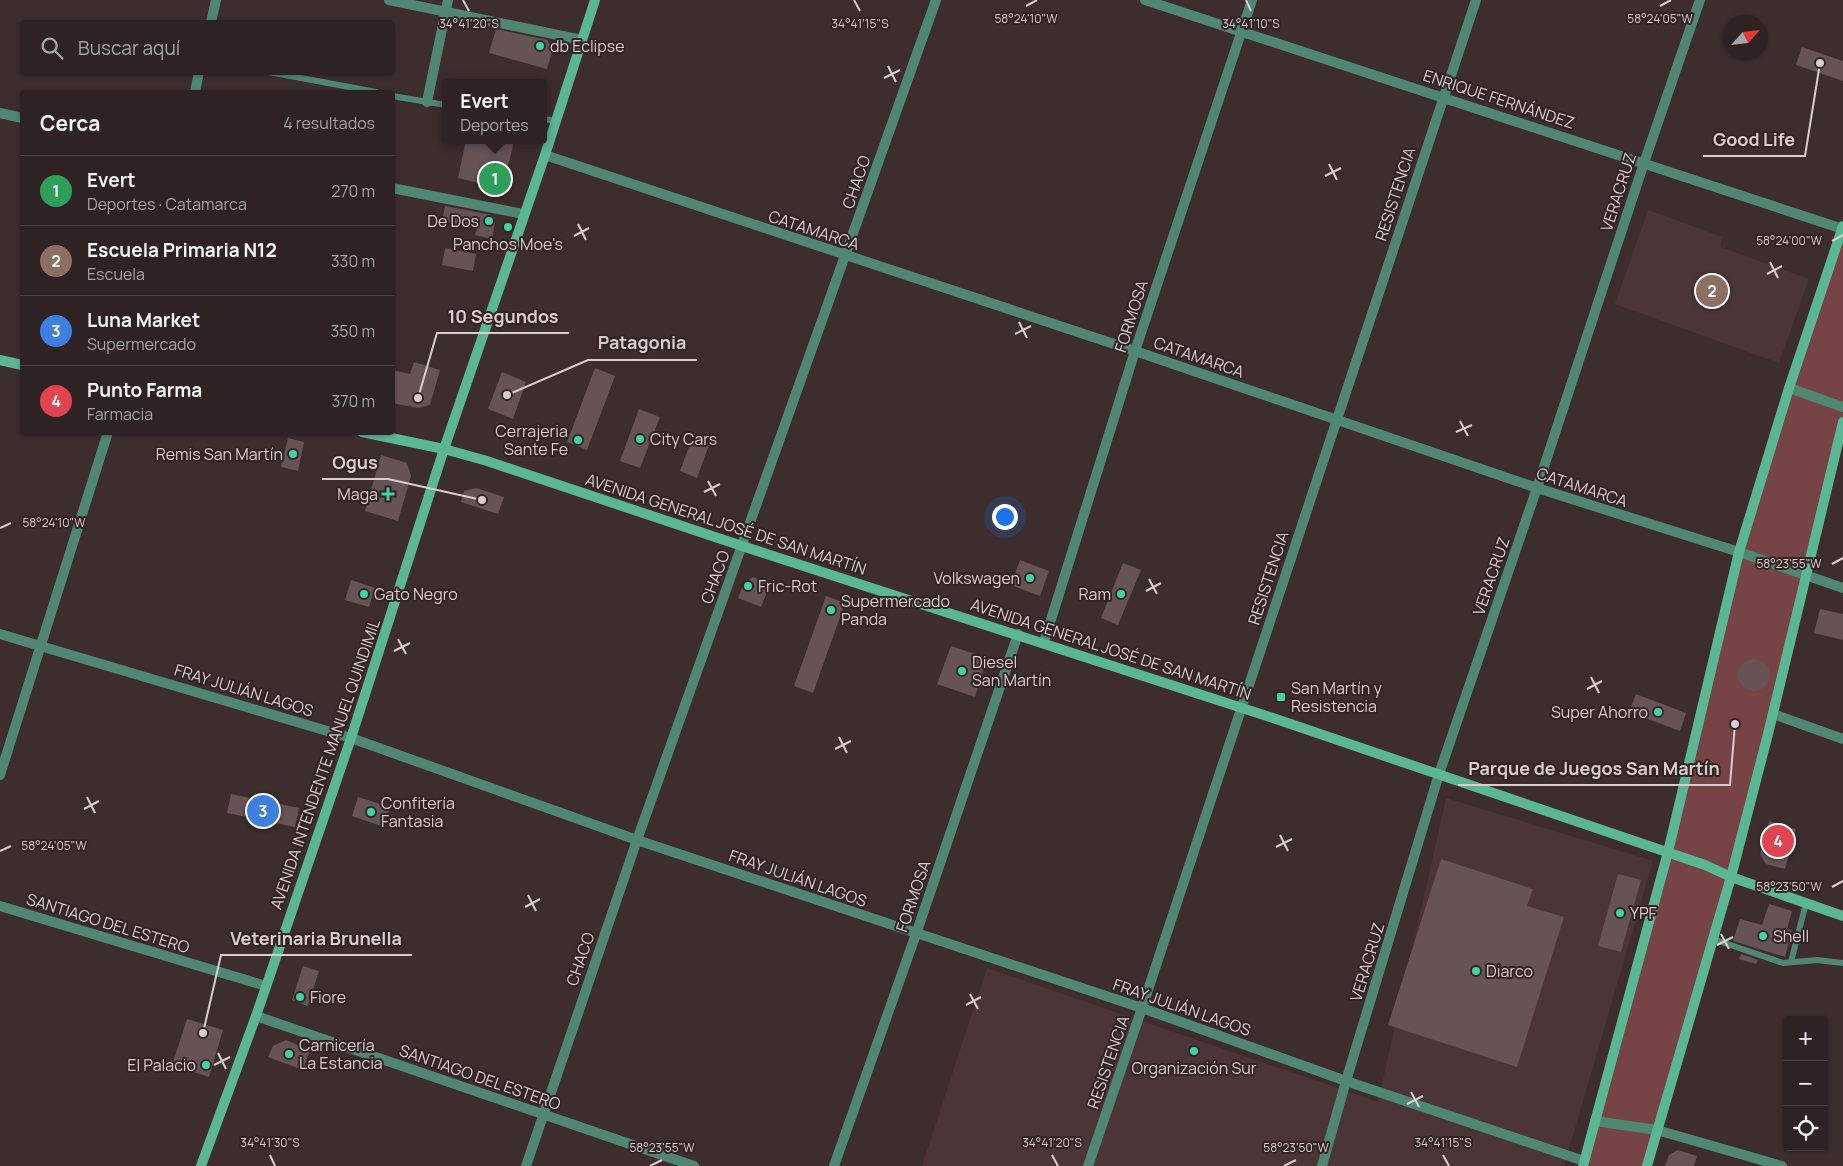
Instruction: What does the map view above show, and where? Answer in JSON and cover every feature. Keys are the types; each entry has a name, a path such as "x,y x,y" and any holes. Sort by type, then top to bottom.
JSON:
{"main road":[{"name":"AVENIDA INTENDENTE MANUEL QUINDIMIL","path":"201,1166 256,1016 351,738 444,449 545,155 595,0"},
{"path":"1583,1163 1668,852 1739,552 1789,388 1843,228"},
{"path":"0,360 20,365"},
{"path":"1647,1166 1731,877 1773,714 1843,422"},
{"name":"AVENIDA GENERAL JOSÉ DE SAN MARTÍN","path":"376,435 444,449 487,461 742,546 1044,642 1668,852 1705,865 1731,877 1843,916"}],"street":[{"path":"211,20 216,0"},
{"path":"389,0 582,40"},
{"path":"427,102 448,0"},
{"name":"CHACO","path":"526,1166 637,840 936,0"},
{"name":"ENRIQUE FERNÁNDEZ","path":"1145,0 1843,228"},
{"name":"FORMOSA","path":"1044,642 1135,351 1252,0"},
{"name":"RESISTENCIA","path":"1088,1166 1476,0"},
{"name":"VERACRUZ","path":"1322,1166 1346,1081 1440,774 1700,0"},
{"path":"195,90 198,75"},
{"path":"0,114 20,118"},
{"name":"CATAMARCA","path":"545,155 1135,351 1537,488 1739,552 1843,588"},
{"path":"395,189 524,214"},
{"path":"1789,388 1843,407"},
{"path":"0,775 107,435"},
{"name":"FRAY JULIÁN LAGOS","path":"0,634 351,738 637,840 1142,1008 1583,1163"},
{"name":"FORMOSA","path":"834,1166 916,934 1018,634"},
{"path":"1773,714 1843,739"},
{"name":"SANTIAGO DEL ESTERO","path":"0,906 266,986"},
{"name":"SANTIAGO DEL ESTERO","path":"256,1016 694,1166"},
{"path":"1595,1121 1657,1130 1782,1166"}],"lane":[{"path":"285,75 365,90"},
{"path":"395,97 442,104"},
{"path":"547,120 556,121"},
{"path":"1791,962 1806,903"},
{"path":"1713,939 1783,963 1817,960 1843,963"}],"shaded area":[{"path":"1648,210 1723,237 1720,247 1809,279 1779,363 1615,304"},
{"path":"1843,226 1843,422 1768,734 1647,1166 1583,1166 1739,552"},
{"path":"1446,798 1653,861 1564,1166 922,1166 987,968 1378,1102"}],"building":[{"path":"496,29 547,40 553,49 547,69 489,53"},
{"path":"1802,47 1843,61 1843,81 1796,65"},
{"path":"465,144 514,144 504,182 495,187 458,178"},
{"path":"445,206 491,215 495,223 492,239 475,235 477,229 442,221"},
{"path":"445,248 476,254 473,271 442,265"},
{"path":"414,362 440,370 430,405 418,408 395,404 395,371 410,374"},
{"path":"595,368 615,376 587,450 567,442"},
{"path":"502,372 526,382 513,419 488,409"},
{"name":"City Cars","path":"639,409 660,417 640,468 620,461"},
{"name":"Remis San Martín","path":"288,438 304,442 298,471 281,467"},
{"path":"692,439 709,445 697,478 680,471"},
{"name":"Maga","path":"381,455 407,463 411,476 398,521 365,511"},
{"path":"476,488 504,497 498,514 461,502 464,491"},
{"name":"Volkswagen","path":"1020,560 1049,571 1040,596 1011,585"},
{"name":"Ram","path":"1123,563 1141,570 1118,625 1101,618"},
{"path":"753,577 770,584 761,607 738,598 744,583"},
{"path":"351,580 375,588 369,607 345,600"},
{"path":"826,596 845,603 813,693 794,686"},
{"path":"1820,609 1843,614 1843,640 1814,633"},
{"name":"Diesel San Martín","path":"951,646 987,658 975,697 937,684"},
{"path":"1754,659 1765,664 1770,675 1765,686 1754,691 1743,686 1738,675 1743,664"},
{"name":"Super Ahorro","path":"1636,694 1686,713 1680,731 1629,712"},
{"path":"231,794 299,808 295,827 227,813"},
{"name":"Confitería Fantasia","path":"358,797 390,807 384,827 352,816"},
{"path":"1769,821 1796,829 1785,869 1766,864 1760,854"},
{"name":"Diarco","path":"1441,859 1533,889 1527,906 1564,917 1517,1067 1388,1025"},
{"name":"YPF","path":"1618,874 1641,880 1621,952 1598,946"},
{"name":"Shell","path":"1769,904 1792,911 1787,929 1792,931 1785,957 1733,941 1740,919 1762,925"},
{"path":"1741,954 1758,960 1756,964 1739,959"},
{"path":"303,966 319,971 308,1006 292,1000"},
{"path":"187,1019 223,1030 209,1077 172,1065"},
{"name":"Carnicería La Estancia","path":"286,1040 310,1050 303,1070 268,1057 273,1046"},
{"path":"1678,1150 1697,1156 1694,1166 1665,1166 1669,1155"}],"place":[{"name":"db Eclipse","path":"540,46"},
{"name":"Good Life","path":"1820,63"},
{"name":"Evert","path":"495,179"},
{"name":"De Dos","path":"489,221"},
{"name":"Panchos Moe's","path":"508,227"},
{"name":"Escuela Primaria N12","path":"1712,291"},
{"name":"Patagonia","path":"507,395"},
{"name":"10 Segundos","path":"418,398"},
{"name":"City Cars","path":"640,439"},
{"name":"Cerrajeria Sante Fe","path":"578,440"},
{"name":"Remis San Martín","path":"293,454"},
{"name":"Maga","path":"388,494"},
{"name":"Ogus","path":"482,500"},
{"name":"Volkswagen","path":"1030,578"},
{"name":"Fric-Rot","path":"748,586"},
{"name":"Gato Negro","path":"364,594"},
{"name":"Ram","path":"1121,594"},
{"name":"Supermercado Panda","path":"831,610"},
{"name":"Diesel San Martín","path":"962,671"},
{"name":"San Martín y Resistencia","path":"1281,697"},
{"name":"Super Ahorro","path":"1658,712"},
{"name":"Parque de Juegos San Martín","path":"1735,724"},
{"name":"Luna Market","path":"263,811"},
{"name":"Confitería Fantasia","path":"371,812"},
{"name":"Punto Farma","path":"1778,841"},
{"name":"YPF","path":"1620,913"},
{"name":"Shell","path":"1763,936"},
{"name":"Diarco","path":"1476,971"},
{"name":"Fiore","path":"300,997"},
{"name":"Veterinaria Brunella","path":"203,1033"},
{"name":"Organización Sur","path":"1194,1051"},
{"name":"Carnicería La Estancia","path":"289,1054"},
{"name":"El Palacio","path":"206,1065"}]}
